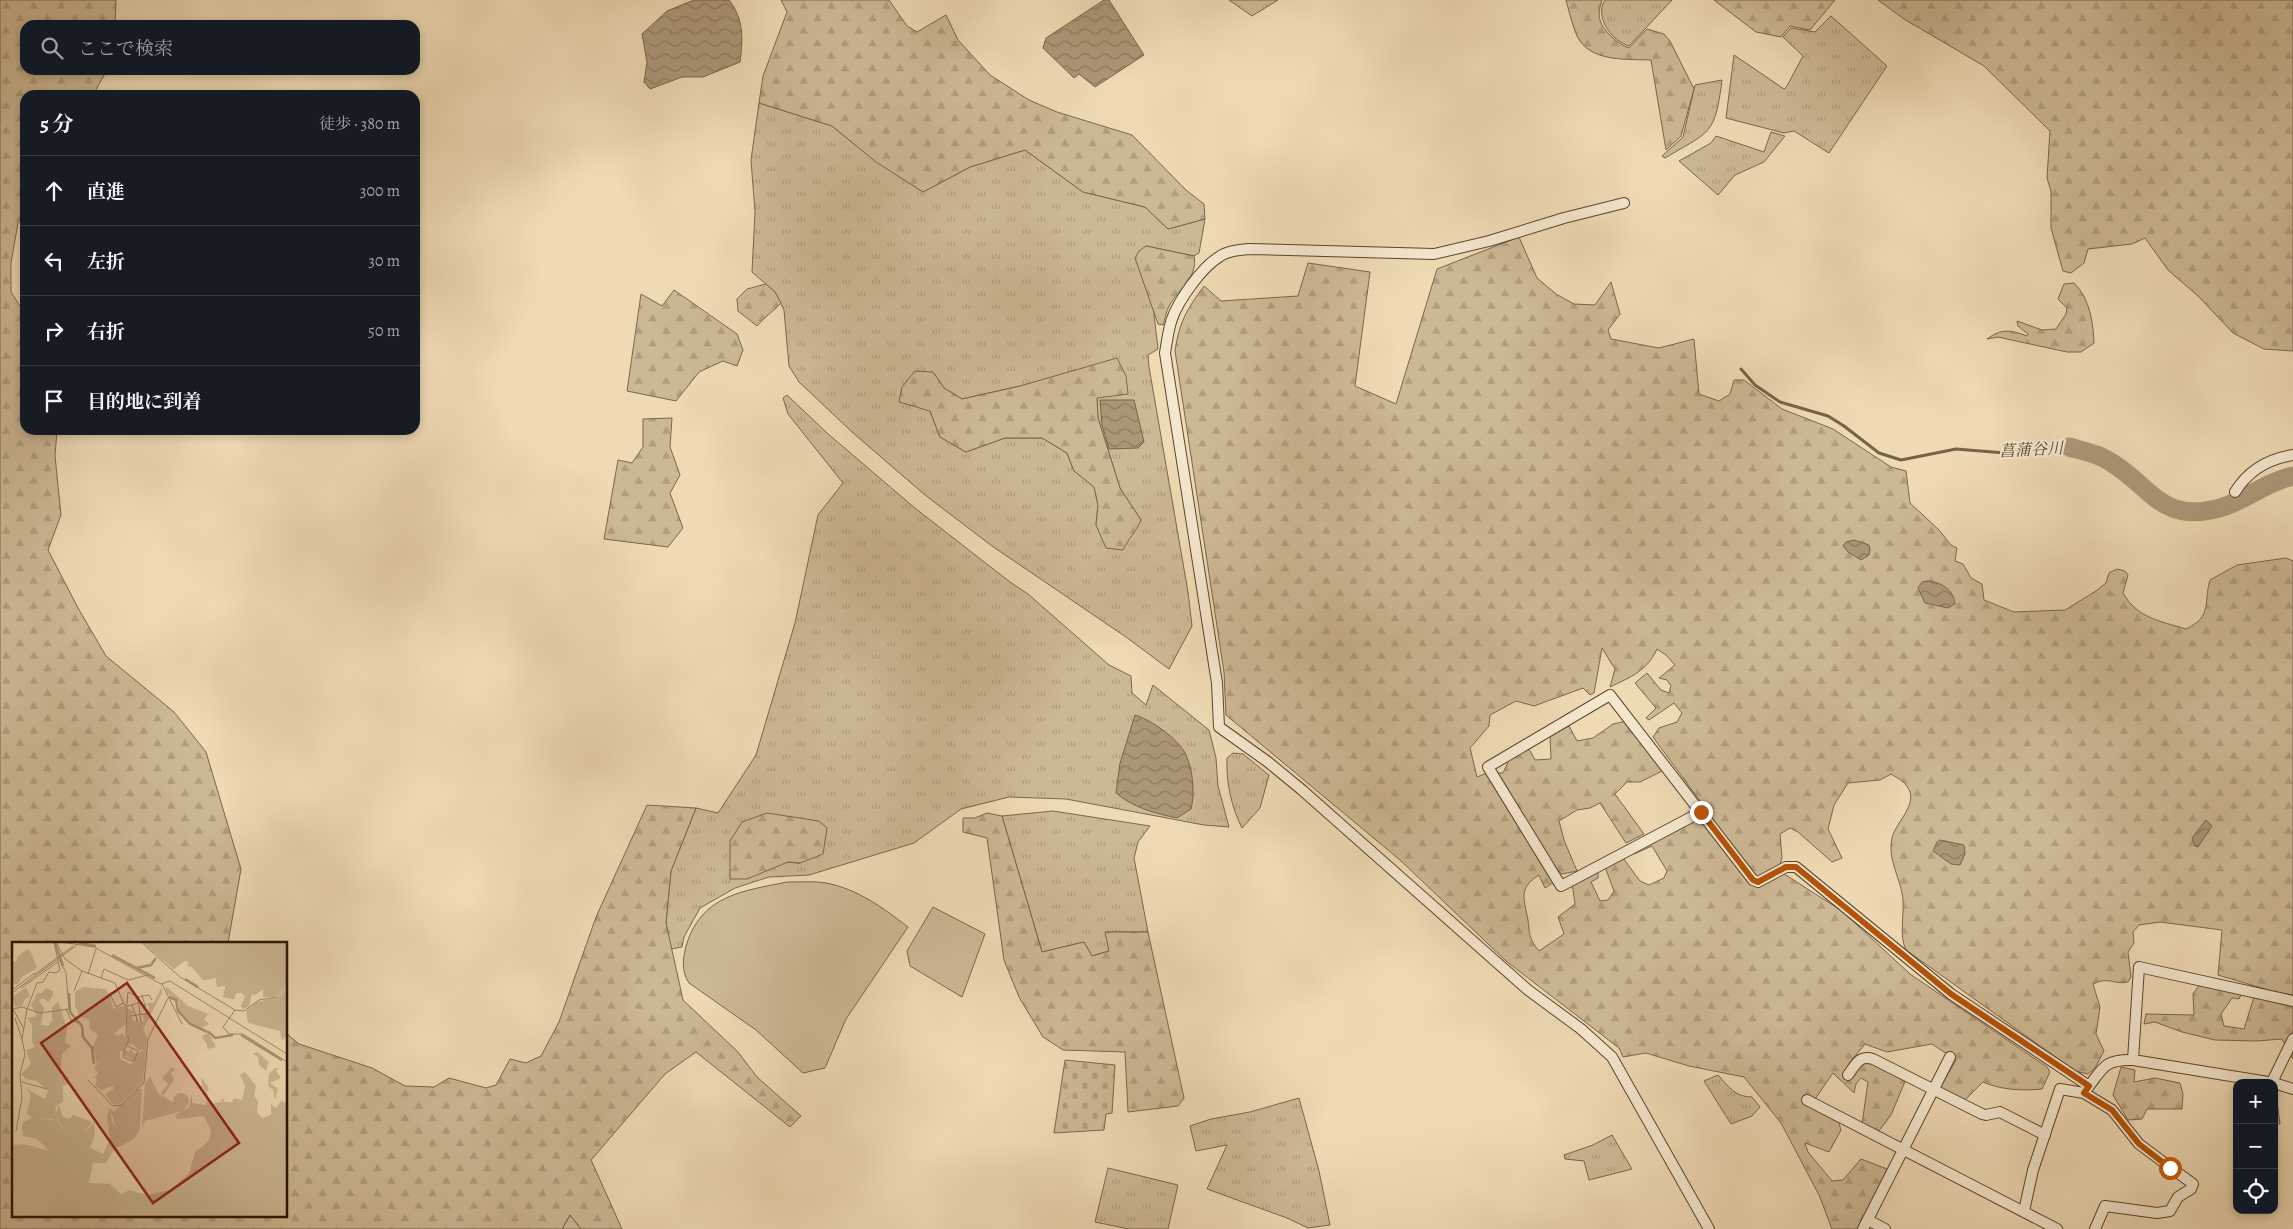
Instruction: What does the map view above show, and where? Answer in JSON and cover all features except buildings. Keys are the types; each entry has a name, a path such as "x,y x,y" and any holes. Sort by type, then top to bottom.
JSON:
{"street":[{"path":"1624,203 1564,218 1489,241 1434,254 1249,249 1232,251 1219,256 1210,264 1183,299 1172,318 1165,353 1217,683 1219,727 1268,762 1302,790 1528,990 1581,1029 1612,1057 1709,1229"},
{"path":"2235,492 2244,478 2263,465 2293,455"},
{"path":"1701,812 1561,886 1488,767 1610,695 1701,812 1753,880 1758,882 1786,867 1796,867 1951,994 2066,1071 2086,1090 2112,1110 2139,1144 2193,1184 2191,1189 2178,1197 2170,1211 2157,1213 2105,1206 2095,1229"},
{"path":"2133,1060 2139,967 2293,1001"},
{"path":"2275,1079 2293,1039"},
{"path":"1885,1229 1866,1225 1950,1056"},
{"path":"1848,1074 1860,1059 1865,1057 1887,1065 1982,1114 2000,1112 2045,1135"},
{"path":"2086,1090 2106,1064 2114,1060 2133,1060 2249,1079"},
{"path":"2024,1211 2034,1170 2066,1071"},
{"path":"2278,1084 2293,1089"},
{"path":"2060,1089 2086,1090"},
{"path":"1807,1100 2057,1229"}],"green space":[{"path":"0,0 116,0 115,20 20,20 20,75 104,75 96,90 20,90 20,220 11,263 11,292 20,306 20,435 57,435 55,456 61,515 48,550 78,608 106,656 174,712 206,752 241,869 228,942 12,942 12,1216 288,1216 288,1035 299,1044 372,1068 405,1086 434,1087 449,1078 486,1088 496,1085 510,1059 526,1063 541,1056 559,1022 596,917 647,805 696,808 671,871 666,923 683,1000 738,1052 757,1077 801,1116 790,1127 696,1052 665,1074 591,1160 622,1229 581,1229 570,1215 562,1229 0,1229"},
{"path":"781,0 889,0 907,26 917,32 946,15 958,40 990,75 1029,100 1057,112 1132,135 1186,190 1204,204 1205,219 1168,229 1145,207 1083,192 1025,150 970,167 923,192 876,162 832,126 759,103 763,76 787,12"},
{"path":"1229,0 1278,0 1252,16"},
{"path":"1566,0 1602,0 1599,15 1604,29 1621,44 1629,48 1647,29 1664,34 1670,41 1694,89 1681,136 1666,150 1651,60 1612,58 1594,53 1586,48 1576,33"},
{"path":"1605,0 1672,0 1629,46 1617,39 1606,28 1602,14"},
{"path":"1714,0 1835,0 1810,30 1790,26 1781,37 1756,32"},
{"path":"1878,0 2293,0 2293,351 2264,349 2233,333 2198,296 2168,270 2145,238 2132,244 2088,249 2084,263 2071,273 2063,271 2051,228 2051,191 2047,178 2050,131 1984,66 1904,19"},
{"path":"1831,16 1887,66 1829,153 1794,131 1784,133 1726,118 1734,55 1784,89 1803,56 1783,37 1791,28 1815,32"},
{"path":"1722,80 1716,112 1708,130 1665,158 1662,156 1683,137 1695,85"},
{"path":"759,103 832,126 873,159 923,192 970,167 1025,150 1083,192 1145,207 1168,229 1205,219 1199,253 1194,256 1146,246 1158,349 1148,355 1149,367 1188,592 1192,626 1169,669 1126,637 992,546 925,495 852,432 799,382 789,366 784,310 775,292 752,272 755,212 751,160","holes":["933,372 944,388 962,399 1020,386 1097,398 1098,418 1120,488 1141,520 1129,537 1096,525 1098,505 1094,486 1074,471 1067,453 1042,438 1005,438 966,452 940,437 930,411"]},
{"path":"1771,132 1785,136 1764,162 1735,175 1718,195 1679,161 1711,143 1716,136 1764,152"},
{"path":"1519,237 1537,278 1556,294 1574,304 1595,305 1611,282 1620,314 1608,330 1611,339 1659,348 1694,339 1699,394 1719,401 1730,394 1734,380 1744,380 1782,409 1833,429 1891,467 1906,471 1910,503 1939,530 1951,545 1957,548 1955,561 1963,564 1971,578 1982,584 1984,600 2014,612 2065,610 2096,591 2106,583 2109,573 2117,569 2125,571 2128,575 2123,593 2135,608 2158,621 2186,629 2204,614 2210,580 2237,565 2286,558 2293,561 2293,995 2275,992 2218,975 2222,930 2160,922 2139,925 2133,932 2134,943 2128,952 2131,977 2128,982 2103,981 2093,984 2100,1007 2096,1034 2104,1051 2095,1068 2088,1074 2075,1071 1906,950 1902,932 1902,893 1891,855 1891,846 1894,833 1910,804 1909,789 1905,783 1891,774 1880,780 1848,783 1834,805 1828,829 1842,858 1832,862 1798,832 1790,828 1780,834 1782,858 1778,870 1842,911 1910,974 2047,1067 2050,1072 2042,1089 2012,1089 1997,1087 1983,1082 1964,1101 1940,1088 1956,1060 1932,1044 1887,1052 1865,1044 1851,1061 1844,1074 1865,1060 1906,1079 1891,1115 1878,1132 1862,1124 1868,1082 1861,1078 1856,1084 1854,1093 1833,1073 1815,1099 1808,1097 1802,1101 1838,1120 1841,1130 1829,1152 1805,1143 1808,1152 1832,1181 1843,1180 1861,1159 1887,1169 1859,1229 1832,1229 1819,1195 1781,1123 1744,1077 1689,1066 1646,1053 1623,1057 1619,1048 1506,961 1400,860 1226,715 1224,672 1175,351 1185,316 1204,286 1221,301 1298,296 1308,263 1370,272 1355,386 1396,404 1437,269","holes":["1602,648 1615,669 1610,687 1643,668 1653,657 1657,649 1675,665 1659,678 1667,680 1671,686 1669,693 1661,690 1647,673 1635,683 1656,708 1646,718 1649,720 1674,703 1682,713 1677,722 1659,728 1653,737 1708,812 1632,850 1634,854 1652,846 1667,871 1664,878 1649,885 1640,881 1623,858 1605,867 1614,891 1608,900 1600,901 1591,882 1598,878 1598,869 1572,883 1575,904 1558,917 1564,934 1539,951 1532,941 1530,934 1524,892 1533,879 1539,875 1545,888 1554,882 1551,864 1562,874 1577,871 1564,840 1559,821 1577,810 1590,808 1600,803 1626,843 1644,834 1615,794 1627,782 1640,782 1664,770 1627,721 1613,724 1593,738 1577,741 1569,726 1550,736 1551,759 1535,760 1528,747 1509,760 1503,773 1487,773 1477,777 1470,748 1489,726 1490,715 1516,701 1534,706 1583,688 1590,695 1594,693"]},
{"path":"1146,246 1194,256 1193,271 1169,306 1163,325 1158,324 1135,258 1139,251"},
{"path":"2074,283 2084,296 2090,311 2093,327 2094,343 2081,352 2067,352 1998,337 1987,339 1997,333 2006,331 2027,336 2028,334 2018,326 2017,321 2042,330 2056,329 2066,314 2067,308 2058,299 2064,284"},
{"path":"766,284 775,292 781,303 757,326 738,311 737,299 747,289"},
{"path":"674,290 737,334 743,350 737,366 723,361 699,372 676,401 627,391 641,294 662,306"},
{"path":"1117,358 1126,376 1128,394 1097,398 1098,418 1120,488 1141,520 1123,550 1106,548 1096,525 1098,505 1094,487 1074,471 1067,453 1042,438 1005,438 966,452 940,437 930,411 899,402 902,387 915,371 933,372 944,388 962,399 1020,386"},
{"path":"787,395 827,433 916,509 1028,594 1109,665 1131,676 1132,693 1146,705 1153,685 1209,730 1216,758 1218,786 1229,827 1204,825 1066,799 1009,797 961,809 914,843 809,875 769,877 735,888 700,908 684,937 682,947 671,949 666,923 671,871 696,808 718,813 756,755 795,623 818,515 843,483 788,414 783,398","holes":["731,859 787,862 730,878"]},
{"path":"672,418 670,447 680,475 670,493 683,528 668,547 604,539 618,460 632,463 643,447 643,419"},
{"path":"1233,753 1243,754 1269,775 1260,808 1242,828 1232,803 1228,785 1227,758"},
{"path":"1053,811 1150,826 1138,842 1134,858 1148,932 1106,932 1109,951 1092,956 1084,942 1042,952 1002,816"},
{"path":"767,813 819,821 827,828 823,854 800,863 788,862 747,879 730,879 730,841 742,822"},
{"path":"987,813 1002,816 1042,952 1084,942 1092,956 1109,951 1105,932 1148,932 1184,1098 1178,1106 1128,1112 1125,1052 1063,1050 1043,1037 1019,997 1004,960 987,838 963,832 963,818 975,818"},
{"path":"787,882 821,882 849,890 880,906 908,927 846,1019 825,1068 803,1073 756,1030 689,983 684,969 686,946 693,929 702,916 713,906 726,898 740,893"},
{"path":"933,907 985,934 962,997 910,966 907,951"},
{"path":"2201,983 2242,992 2239,999 2232,998 2221,1014 2224,1026 2244,1029 2254,997 2293,1007 2293,1059 2282,1039 2256,1041 2215,1040 2182,1032 2155,1022 2144,1024 2146,1014 2194,1015 2193,994"},
{"path":"1065,1060 1115,1065 1112,1113 1106,1114 1104,1130 1054,1133"},
{"path":"2121,1067 2135,1070 2134,1082 2155,1078 2180,1083 2183,1094 2182,1109 2147,1109 2142,1119 2128,1120 2113,1095"},
{"path":"1718,1075 1737,1093 1746,1097 1752,1097 1760,1107 1752,1116 1731,1124 1704,1081"},
{"path":"1299,1098 1319,1171 1330,1225 1308,1228 1287,1218 1207,1189 1227,1145 1196,1151 1190,1126 1211,1119 1250,1112"},
{"path":"1612,1135 1632,1169 1589,1180 1584,1161 1565,1159 1564,1155 1593,1145"},
{"path":"1108,1168 1178,1185 1168,1229 1129,1229 1095,1222"},
{"path":"570,1215 581,1229 562,1229"}],"water":[{"path":"694,0 729,0 740,22 742,45 740,62 703,77 682,77 650,89 644,82 647,62 642,34 667,11"},
{"path":"1104,0 1109,0 1144,55 1095,87 1079,74 1074,78 1043,48 1046,38"},
{"path":"1100,400 1134,400 1144,442 1138,448 1109,449 1102,425"},
{"path":"1854,540 1869,545 1869,555 1861,560 1848,552 1843,546 1846,542"},
{"path":"1922,582 1938,583 1946,588 1952,595 1955,604 1948,608 1925,603 1918,588"},
{"path":"1135,715 1164,731 1178,743 1186,755 1192,775 1192,803 1191,809 1177,818 1130,803 1116,793 1120,763"},
{"path":"2206,820 2212,826 2198,847 2195,846 2192,838"},
{"path":"1940,840 1964,845 1965,854 1960,865 1951,864 1933,851"}],"waterway":[{"name":"菖蒲谷川","path":"1741,369 1755,385 1780,402 1828,416 1879,453 1901,460 1956,449 2005,453 2049,446 2069,447"},
{"name":"菖蒲谷川","path":"2069,447 2090,452 2104,458 2124,471 2159,501 2185,511 2202,512 2223,507 2284,478 2293,476"}],"route":[{"path":"1701,812 1753,880 1762,881 1786,867 1796,867 1951,994 2089,1086 2084,1093 2112,1110 2139,1144 2170,1168"}]}
